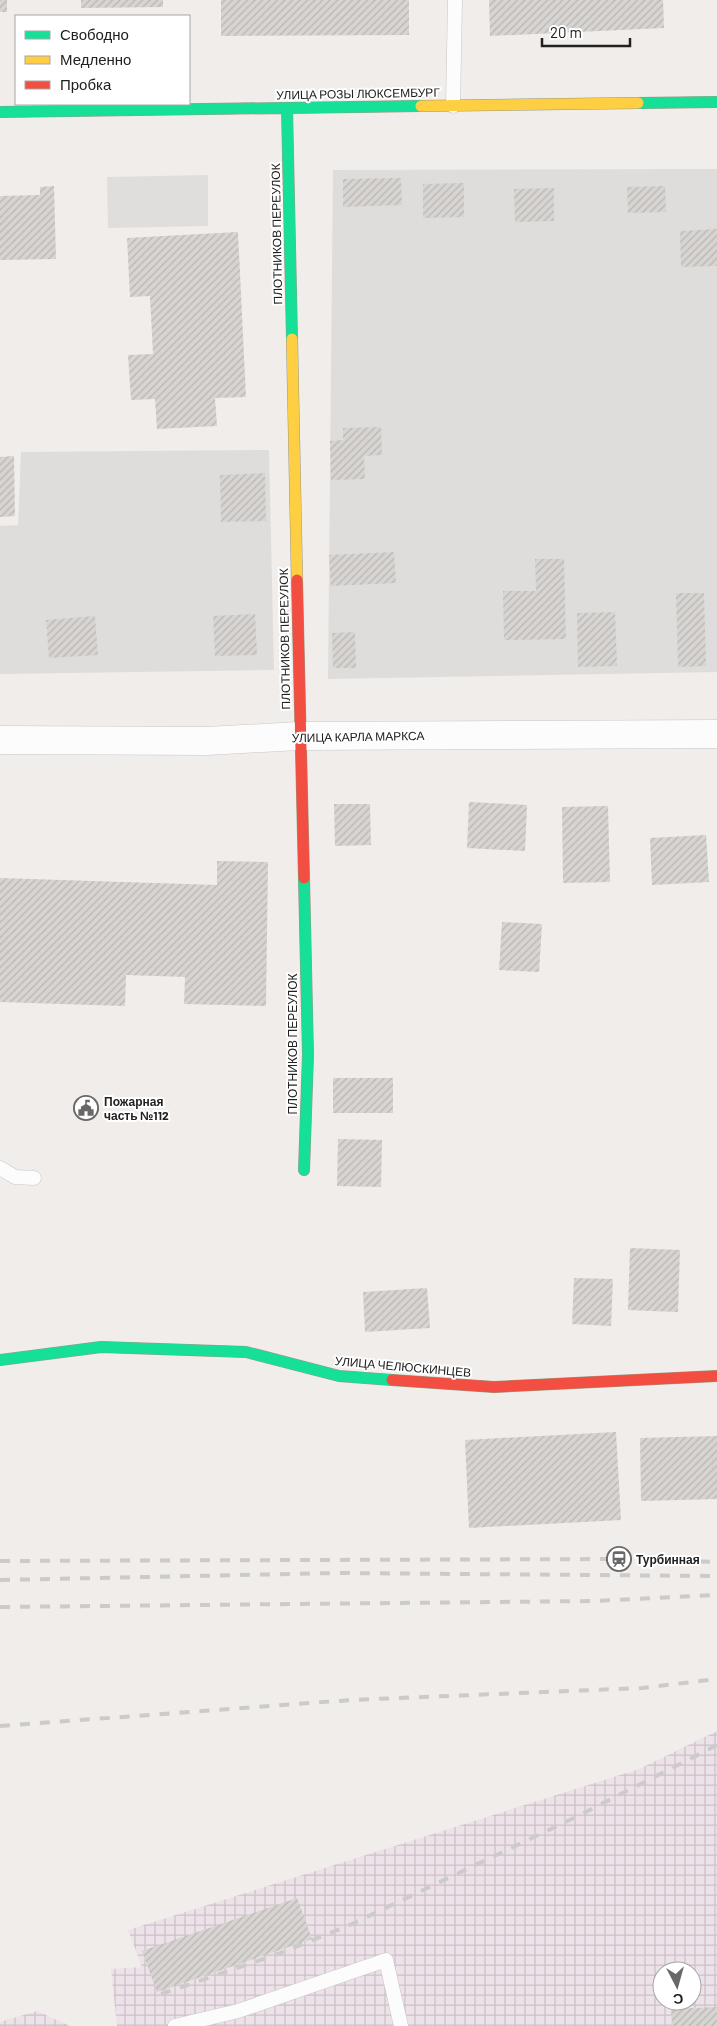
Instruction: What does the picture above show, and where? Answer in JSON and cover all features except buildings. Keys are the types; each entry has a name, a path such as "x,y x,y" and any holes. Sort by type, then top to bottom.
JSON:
{"street":[{"name":"УЛИЦА РОЗЫ ЛЮКСЕМБУРГ","path":"0,112 717,102"},
{"name":"ПЛОТНИКОВ ПЕРЕУЛОК","path":"287,108 299,736 308,1056 304,1170"},
{"name":"УЛИЦА КАРЛА МАРКСА","path":"0,740 207,741 299,736 717,734"},
{"name":"УЛИЦА ЧЕЛЮСКИНЦЕВ","path":"0,1360 101,1347 246,1352 338,1376 494,1387 717,1376"}],"lane":[{"path":"453,106 455,0"},
{"path":"0,1168 15,1177 34,1178"},
{"path":"175,2026 238,2010 386,1960 401,2026"}],"shaded area":[{"path":"717,169 717,672 328,679 333,170"},
{"path":"208,175 208,226 108,228 107,177"},
{"path":"269,450 274,670 0,674 0,526 18,525 21,452"},
{"path":"717,1731 717,2026 117,2026 111,1969 142,1967 128,1930 639,1769"},
{"path":"37,2011 70,2026 0,2026 0,2022"}],"railway":[{"path":"0,1561 619,1559 717,1562"},
{"path":"0,1580 337,1573 717,1576"},
{"path":"0,1607 594,1601 717,1595"},
{"path":"0,1726 351,1700 642,1688 717,1679"},
{"path":"161,1994 278,1954 352,1924 576,1817 717,1745"}],"traffic: fast":[{"path":"638,103 717,102"},
{"path":"0,112 421,106"},
{"path":"287,108 292,339"},
{"path":"304,878 308,1055 304,1170"},
{"path":"0,1360 101,1347 246,1352 339,1376 392,1380"}],"traffic: slow":[{"path":"421,106 638,103"},
{"path":"292,339 297,580"}],"traffic: jam":[{"path":"297,580 304,878"},
{"path":"392,1380 494,1387 717,1376"}],"place":[{"name":"Пожарная часть №112","path":"86,1108"},
{"name":"Турбинная","path":"619,1559"}]}
